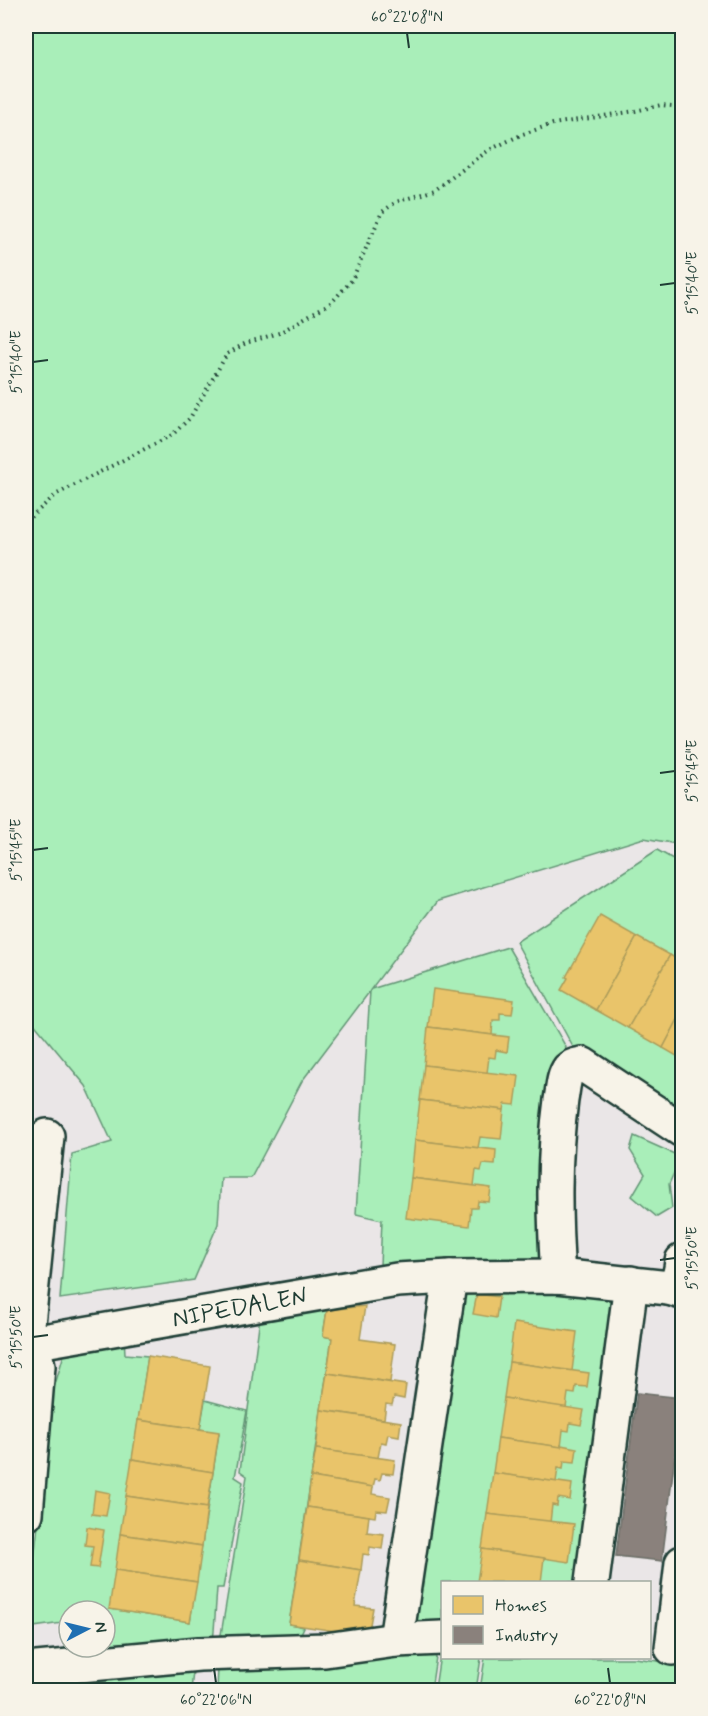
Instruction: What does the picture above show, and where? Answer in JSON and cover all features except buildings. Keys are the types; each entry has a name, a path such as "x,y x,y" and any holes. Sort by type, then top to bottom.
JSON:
{"street":[{"path":"558,1276 553,1209 564,1078 569,1068 582,1064 682,1131"},
{"path":"26,1514 38,1366 29,1344 28,1324 47,1136"},
{"path":"396,1640 450,1276"},
{"name":"NIPEDALEN","path":"29,1344 397,1280 450,1276 558,1276 631,1283 678,1280"},
{"path":"592,1581 631,1283"},
{"path":"668,1647 682,1563"},
{"path":"26,1670 199,1654 325,1650 396,1640 441,1638"}],"path":[{"path":"26,521 57,494 172,435 190,418 226,354 246,343 279,333 332,302 352,280 382,213 396,202 435,190 489,150 523,134 553,124 661,105 682,107"}],"green space":[{"path":"26,26 682,26 682,845 644,838 438,901 371,989 508,947 566,1047 559,1068 546,1262 380,1265 382,1220 356,1214 370,991 302,1081 251,1178 221,1178 218,1224 194,1280 60,1299 72,1154 112,1142 86,1086 26,1014"},
{"path":"657,850 682,864 682,1111 573,1047 516,942"},
{"path":"634,1136 681,1157 669,1184 672,1208 657,1217 632,1196 645,1174 630,1150"},
{"path":"481,1285 604,1293 615,1304 575,1581 441,1581 441,1628 419,1630 411,1617 456,1302"},
{"path":"327,1310 323,1336 332,1338 289,1624 304,1627 298,1640 219,1647 247,1476 240,1471 260,1317"},
{"path":"124,1336 125,1354 148,1356 112,1599 57,1599 57,1624 26,1628 54,1388 64,1354"},
{"path":"205,1400 247,1411 235,1477 243,1482 223,1588 217,1588 213,1645 117,1654 117,1610 190,1622 219,1433 200,1429"},
{"path":"441,1648 441,1659 481,1659 476,1690 435,1689"},
{"path":"437,1650 431,1690 217,1690 218,1668"},
{"path":"485,1659 642,1659 682,1664 682,1690 480,1690"},
{"path":"193,1672 191,1690 26,1690 26,1687"}]}
